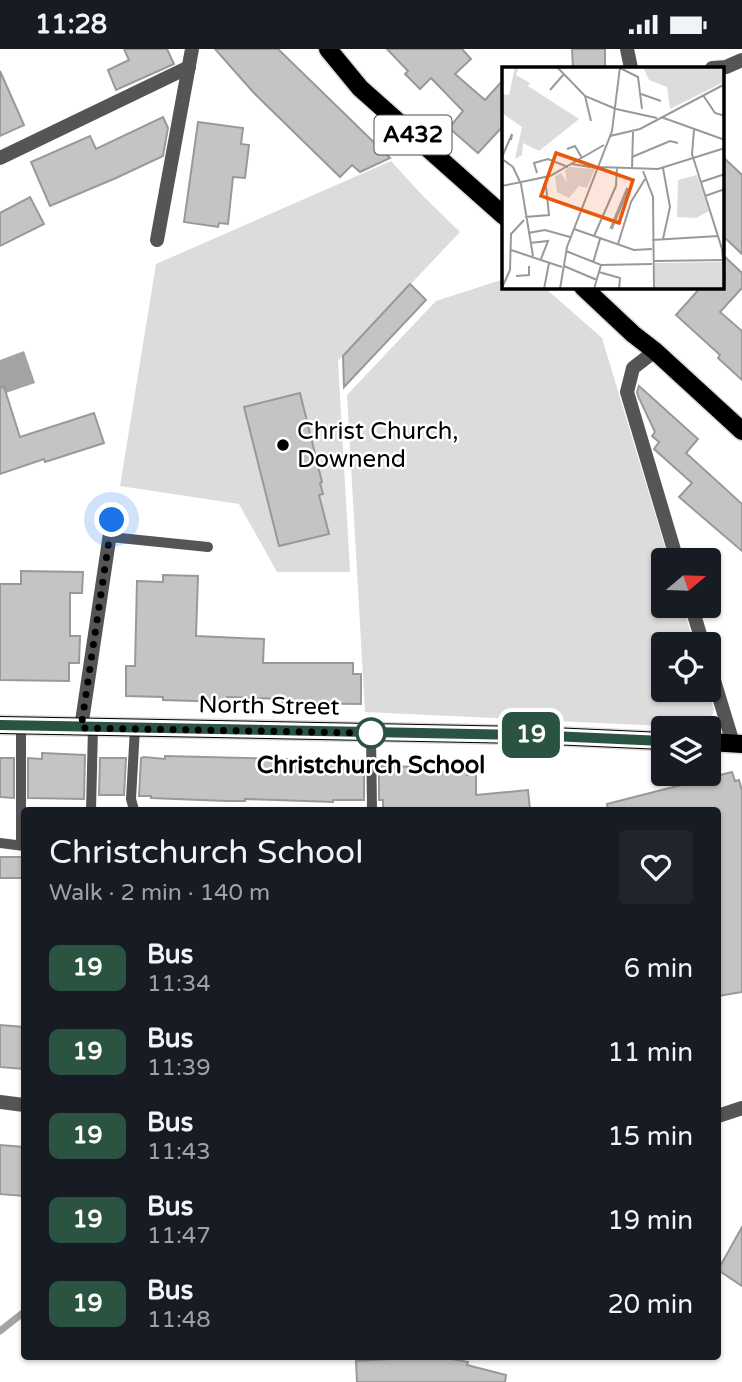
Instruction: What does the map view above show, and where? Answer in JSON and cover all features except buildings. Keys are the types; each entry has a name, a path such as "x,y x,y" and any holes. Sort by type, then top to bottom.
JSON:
{"main road":[{"name":"A432","path":"328,49 360,88 502,214"},
{"path":"601,294 633,334 742,431"},
{"name":"North Street","path":"0,725 529,735 651,740"}],"street":[{"path":"157,240 192,49"},
{"path":"627,49 631,67"},
{"path":"724,67 742,59"},
{"path":"0,158 189,67"},
{"path":"655,351 633,368 627,392 673,548"},
{"path":"87,728 112,520"},
{"path":"721,698 737,744"},
{"path":"0,1102 21,1105"},
{"path":"721,1115 742,1108"}],"lane":[{"path":"110,537 208,547"},
{"path":"22,725 23,807"},
{"path":"87,728 91,807"},
{"path":"133,807 131,799 135,728"},
{"path":"371,733 372,807"},
{"path":"0,843 21,846"}],"shaded area":[{"path":"391,161 460,232 338,361 350,572 277,572 239,504 120,486 156,264"},
{"path":"502,280 502,289 546,289 602,338 665,548 651,548 651,618 686,618 691,632 651,632 651,702 712,702 714,710 712,716 651,716 651,725 365,712 347,395 436,301"},
{"path":"24,351 35,383 0,395 0,360"}],"waterway":[{"path":"0,1331 21,1314"}],"bus line":[{"name":"19","path":"0,725 529,735 651,740"}],"place":[{"name":"Christ Church, Downend","path":"283,445"},
{"name":"Christchurch School","path":"371,733"}],"route":[{"path":"112,520 81,728 371,733"}]}
